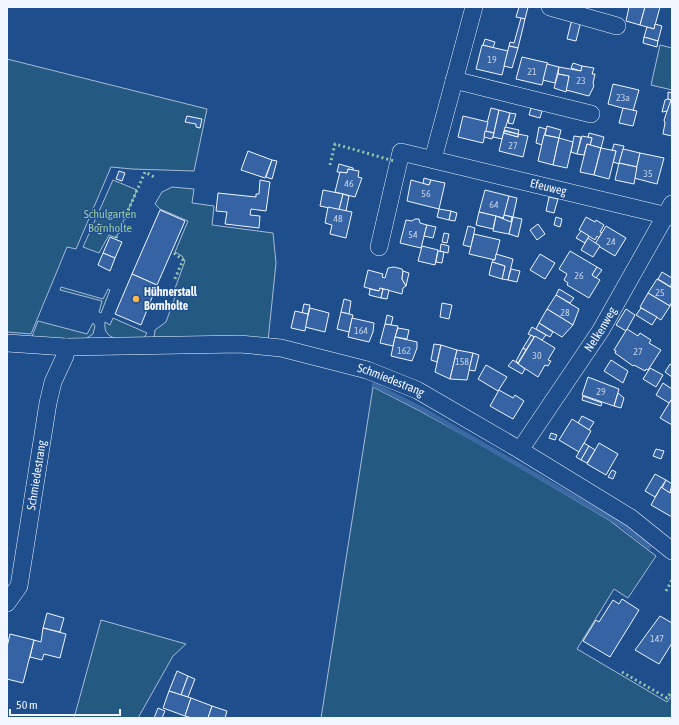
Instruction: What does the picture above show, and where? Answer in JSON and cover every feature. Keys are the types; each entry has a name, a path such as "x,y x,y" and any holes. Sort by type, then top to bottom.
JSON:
{"street":[{"path":"433,159 474,7"},
{"path":"550,7 617,26"},
{"path":"454,80 591,114"},
{"name":"Efeuweg","path":"379,247 401,152 669,212"},
{"name":"Nelkenweg","path":"520,450 601,330 669,212"},
{"name":"Schmiedestrang","path":"7,343 66,347 240,344 281,348 368,370 417,390 520,450 631,518 672,551"},
{"name":"Schmiedestrang","path":"7,603 19,586 48,404 53,382 66,356 66,347"}],"green space":[{"path":"660,45 672,48 672,90 651,85"},
{"path":"7,59 207,109 194,171 111,167 76,249 67,247 31,334 7,332"},
{"name":"Schulgarten Bornholte","path":"113,180 137,190 116,238 109,235 99,253 83,247"},
{"path":"172,187 194,189 192,203 214,206 212,225 273,233 276,263 268,341 154,338 155,330 166,322 176,294 174,291 185,261 182,256 175,252 188,221 160,209 155,204 162,192"},
{"path":"61,287 103,299 108,289 110,290 101,313 99,312 102,301 60,290"},
{"path":"113,318 147,333 143,339 118,339 112,337 105,329 105,322 110,325"},
{"path":"38,321 87,334 93,323 95,326 93,334 81,342 31,339"},
{"path":"373,387 492,451 609,520 656,556 628,598 614,589 577,649 667,702 672,695 672,718 321,718"},
{"path":"101,620 186,644 173,656 138,718 74,718"}],"building":[{"path":"519,7 528,7 525,19 516,17"},
{"path":"629,7 645,7 640,25 626,21"},
{"path":"645,7 660,7 654,29 640,25"},
{"path":"521,18 525,19 518,48 509,46 510,42 514,43"},
{"path":"572,19 581,21 576,41 567,39"},
{"path":"655,24 662,26 658,41 644,37 647,27 654,29"},
{"path":"644,37 658,41 657,47 643,43"},
{"path":"485,39 495,42 493,48 483,45"},
{"path":"482,45 508,51 502,75 476,69"},
{"path":"509,46 518,48 512,68 504,66"},
{"path":"522,57 548,63 542,85 516,79"},
{"path":"573,63 582,66 581,71 571,68"},
{"path":"547,64 559,67 555,83 543,80"},
{"path":"582,66 594,68 592,74 595,74 593,83 594,86 589,96 566,90 569,76 558,74 559,67 581,71"},
{"path":"558,74 569,76 566,92 554,88"},
{"path":"613,84 639,90 633,111 608,104"},
{"path":"668,92 672,93 672,100 668,99"},
{"path":"665,100 671,100 668,111 662,112"},
{"path":"671,100 672,136 663,134 665,123 664,120"},
{"path":"491,108 499,110 494,133 485,131"},
{"path":"531,108 542,111 540,118 529,115"},
{"path":"623,108 637,111 633,126 619,123"},
{"path":"499,110 510,113 502,139 493,137"},
{"path":"510,113 516,114 513,124 508,123"},
{"path":"187,116 202,119 200,128 196,127 196,124 185,122"},
{"path":"463,116 488,122 483,143 458,137"},
{"path":"547,126 561,130 559,138 545,135"},
{"path":"505,127 519,130 518,134 504,130"},
{"path":"539,127 546,129 542,145 536,143"},
{"path":"485,131 494,133 492,139 484,137"},
{"path":"504,131 504,133 518,137 518,134 528,136 523,157 499,151"},
{"path":"504,131 518,134 518,137 504,133"},
{"path":"589,133 604,137 601,148 590,145 592,138 588,137"},
{"path":"544,135 559,138 553,165 538,161"},
{"path":"574,136 581,137 577,154 571,152"},
{"path":"582,136 592,138 590,145 587,144 584,155 577,154"},
{"path":"559,138 573,142 567,168 553,165"},
{"path":"587,144 601,148 594,175 580,172"},
{"path":"614,144 624,146 619,164 613,162 616,151 612,151"},
{"path":"601,148 616,151 609,179 594,175"},
{"path":"623,149 640,153 637,167 619,163"},
{"path":"248,151 272,160 265,178 241,170"},
{"path":"640,153 664,158 657,184 634,178"},
{"path":"272,160 277,161 272,179 266,177"},
{"path":"619,163 637,167 634,184 615,180"},
{"path":"339,164 353,168 353,170 348,169 347,173 337,172"},
{"path":"348,169 359,171 358,177 362,178 355,197 335,192 340,172 347,173"},
{"path":"119,171 125,173 122,181 116,179"},
{"path":"424,178 431,180 429,185 423,184"},
{"path":"260,180 270,182 266,211 251,209 250,215 260,216 259,228 225,224 227,212 216,211 218,193 256,197 256,194 259,194"},
{"path":"411,180 429,185 431,180 445,183 439,209 407,201"},
{"path":"323,190 343,194 339,210 320,206"},
{"path":"485,190 509,196 504,218 479,212"},
{"path":"343,194 349,196 346,211 339,210"},
{"path":"509,196 517,198 513,217 504,215"},
{"path":"549,197 558,199 554,213 546,211"},
{"path":"328,207 352,212 346,238 330,234 332,225 325,223"},
{"path":"439,209 451,211 449,220 437,217"},
{"path":"160,210 185,221 157,285 132,274"},
{"path":"451,211 457,213 455,221 449,220"},
{"path":"479,212 496,216 493,229 476,225"},
{"path":"504,215 512,217 511,222 503,220"},
{"path":"496,216 511,222 513,217 509,234 493,231"},
{"path":"513,217 522,219 518,237 509,234"},
{"path":"556,217 562,219 560,227 554,225"},
{"path":"586,217 595,222 596,220 604,225 600,232 602,233 599,238 597,236 595,240 579,230"},
{"path":"419,219 420,223 427,225 421,248 400,243 406,220 412,221"},
{"path":"98,224 104,226 101,234 95,232"},
{"path":"538,224 545,234 537,240 530,230"},
{"path":"427,225 436,227 433,238 424,236"},
{"path":"468,226 475,228 471,247 463,245"},
{"path":"606,226 626,238 615,256 595,244"},
{"path":"581,231 589,236 585,243 576,238"},
{"path":"444,233 449,234 447,243 442,242"},
{"path":"474,234 500,240 495,260 469,254"},
{"path":"110,237 122,242 115,258 103,253"},
{"path":"588,238 600,246 593,257 581,250"},
{"path":"441,244 449,246 448,253 440,251"},
{"path":"422,246 438,250 435,265 418,261"},
{"path":"438,251 444,252 442,263 436,262"},
{"path":"570,251 597,267 592,275 600,280 589,298 567,285 568,283 564,280 567,274 559,269"},
{"path":"103,253 115,258 110,271 98,265"},
{"path":"496,254 513,259 508,280 502,279 505,266 492,262 495,260"},
{"path":"540,254 555,263 545,279 530,270"},
{"path":"492,262 505,266 502,279 489,275"},
{"path":"394,267 402,269 403,271 402,279 406,286 403,288 402,294 380,288 379,291 364,287 368,270 383,274 382,277 385,278 388,268"},
{"path":"597,267 602,270 596,278 592,275"},
{"path":"511,269 520,271 517,282 508,280"},
{"path":"403,271 409,273 406,286 402,279"},
{"path":"662,272 672,278 671,287 658,279"},
{"name":"Hühnerstall Bornholte","path":"132,274 157,285 141,325 115,314"},
{"path":"657,279 672,288 672,301 670,306 648,293"},
{"path":"380,288 383,289 381,298 369,295 370,289 379,291"},
{"path":"383,289 389,290 387,299 381,298"},
{"path":"559,289 574,298 570,303 556,295"},
{"path":"648,293 670,306 661,320 640,307"},
{"path":"556,295 579,309 573,325 547,309"},
{"path":"344,299 351,301 349,314 341,312"},
{"path":"442,303 452,305 449,319 440,317"},
{"path":"304,304 310,305 308,314 302,313"},
{"path":"310,308 329,313 325,332 305,327"},
{"path":"641,308 657,317 652,325 636,315"},
{"path":"547,309 573,325 562,337 539,323"},
{"path":"626,309 635,315 626,331 616,325"},
{"path":"295,311 308,314 305,331 291,328"},
{"path":"341,312 353,315 349,332 337,329"},
{"path":"387,315 393,317 391,325 385,324"},
{"path":"352,318 374,323 373,332 369,342 348,337"},
{"path":"539,323 553,332 550,337 536,329"},
{"path":"385,324 398,326 393,346 380,343"},
{"path":"532,327 546,335 542,340 528,334"},
{"path":"398,328 409,330 407,339 395,337"},
{"path":"627,329 638,336 640,333 651,340 649,343 661,350 648,370 646,369 645,371 634,365 633,366 615,353 616,351 614,350"},
{"path":"531,335 534,337 526,350 523,348"},
{"path":"535,336 555,348 548,360 551,361 548,366 545,365 538,377 518,364"},
{"path":"395,337 417,342 417,348 412,361 391,356"},
{"path":"434,344 441,345 437,362 431,360"},
{"path":"441,345 457,350 450,379 435,372"},
{"path":"523,348 526,350 518,363 516,361"},
{"path":"457,350 473,353 467,380 450,379"},
{"path":"473,353 479,355 475,371 469,370"},
{"path":"513,360 525,369 522,374 508,366"},
{"path":"611,360 628,371 623,383 604,371"},
{"path":"670,364 672,365 672,377 665,372"},
{"path":"486,365 507,377 498,391 478,379"},
{"path":"650,368 663,375 656,387 643,379"},
{"path":"588,377 619,389 614,406 582,395"},
{"path":"663,383 672,389 672,400 669,403 656,395"},
{"path":"499,390 513,398 515,395 524,401 513,419 490,406"},
{"path":"618,393 624,398 621,408 614,406"},
{"path":"583,396 602,403 601,406 582,400"},
{"path":"672,400 672,425 660,418"},
{"path":"582,416 594,422 589,430 578,423"},
{"path":"572,419 591,431 579,452 559,440"},
{"path":"551,433 557,435 555,440 549,438"},
{"path":"584,443 589,446 581,460 576,457"},
{"path":"599,443 618,454 606,475 587,464"},
{"path":"589,446 595,450 587,463 581,460"},
{"path":"656,449 664,451 661,459 653,456"},
{"path":"612,470 616,472 613,479 608,477"},
{"path":"655,474 666,480 655,497 645,491"},
{"path":"666,480 672,484 670,493 662,488"},
{"path":"661,487 670,493 672,490 672,517 651,505"},
{"path":"622,599 639,610 610,657 583,641 596,620 599,622 613,600 619,604"},
{"path":"47,613 64,618 60,632 43,628"},
{"path":"660,616 672,623 672,643 659,664 635,650"},
{"path":"43,628 66,634 60,658 44,654 42,660 30,657 34,640 41,642"},
{"path":"10,634 34,640 23,683 7,679 7,647"},
{"path":"177,671 188,676 181,695 169,691"},
{"path":"188,676 195,679 188,697 181,695"},
{"path":"169,691 191,698 185,716 163,708"},
{"path":"191,698 212,706 208,718 192,718 185,716"},
{"path":"212,706 227,711 225,718 208,718"},
{"path":"158,708 165,711 162,718 154,718"}],"waterway":[{"path":"374,385 420,408 610,518 623,526 649,547"}],"hedge":[{"path":"330,165 335,144 394,161"},
{"path":"116,238 145,172 154,177"},
{"path":"174,253 183,260 174,281"},
{"path":"666,591 672,580"},
{"path":"622,672 667,698 672,691"}],"place":[{"name":"Hühnerstall Bornholte","path":"136,299"}]}
